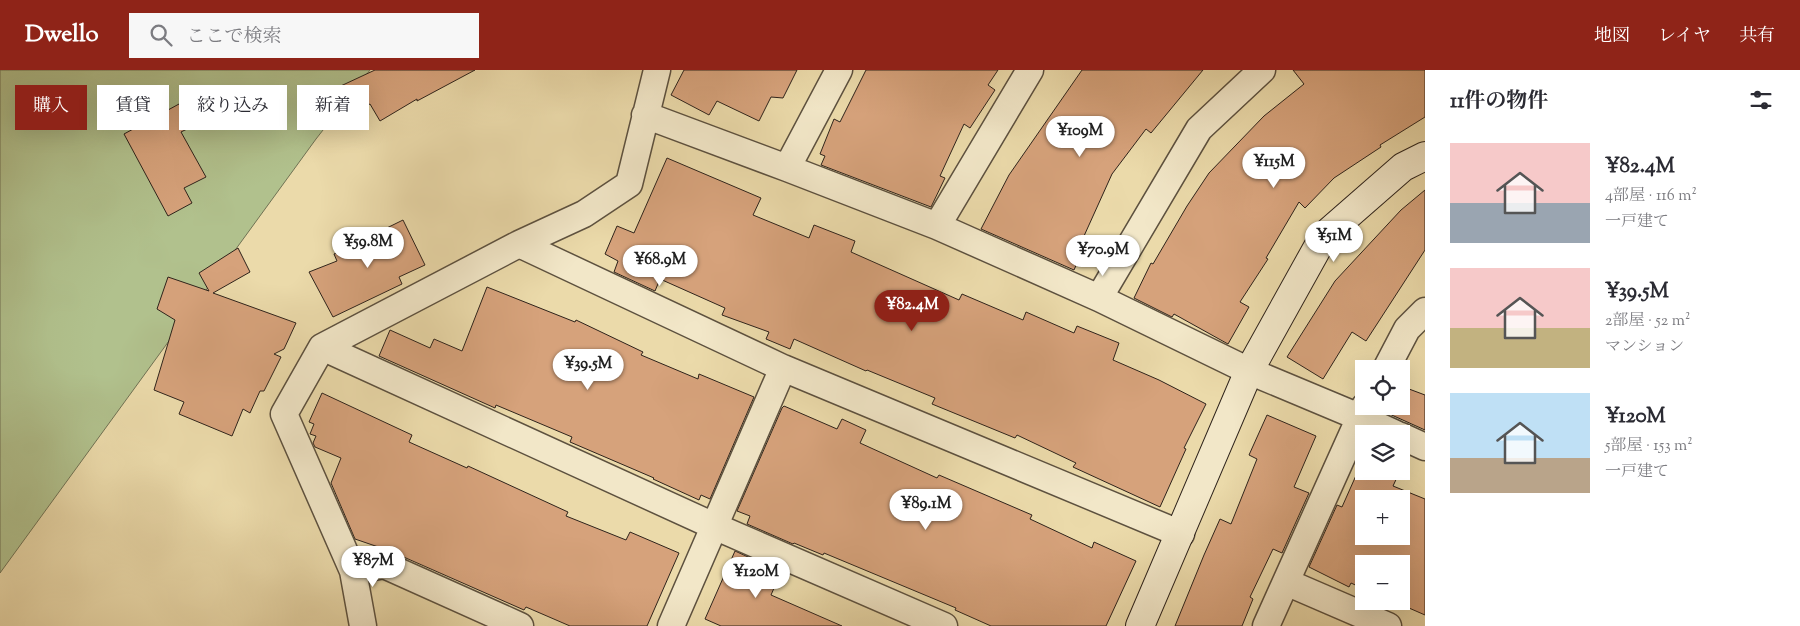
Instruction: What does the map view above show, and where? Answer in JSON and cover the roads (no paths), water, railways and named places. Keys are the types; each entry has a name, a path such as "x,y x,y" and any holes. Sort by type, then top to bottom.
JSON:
{"street":[{"path":"363,626 354,571 284,414 322,347 519,244 584,214 629,184 645,115 658,70"},
{"path":"787,168 839,70"},
{"path":"936,226 1030,70"},
{"path":"1099,298 1199,128 1262,70"},
{"path":"645,115 936,226 1099,298 1249,371 1355,409"},
{"path":"1140,626 1181,534 1249,371 1324,236 1403,167 1425,156"},
{"path":"519,244 783,368 1181,534"},
{"path":"1391,360 1407,329 1425,311"},
{"path":"322,347 714,526 944,626"},
{"path":"671,626 783,368"},
{"path":"1266,626 1361,415"},
{"path":"1367,415 1382,425"},
{"path":"1410,440 1425,447"},
{"path":"354,571 384,565 520,626"},
{"path":"1286,582 1388,626"}]}
